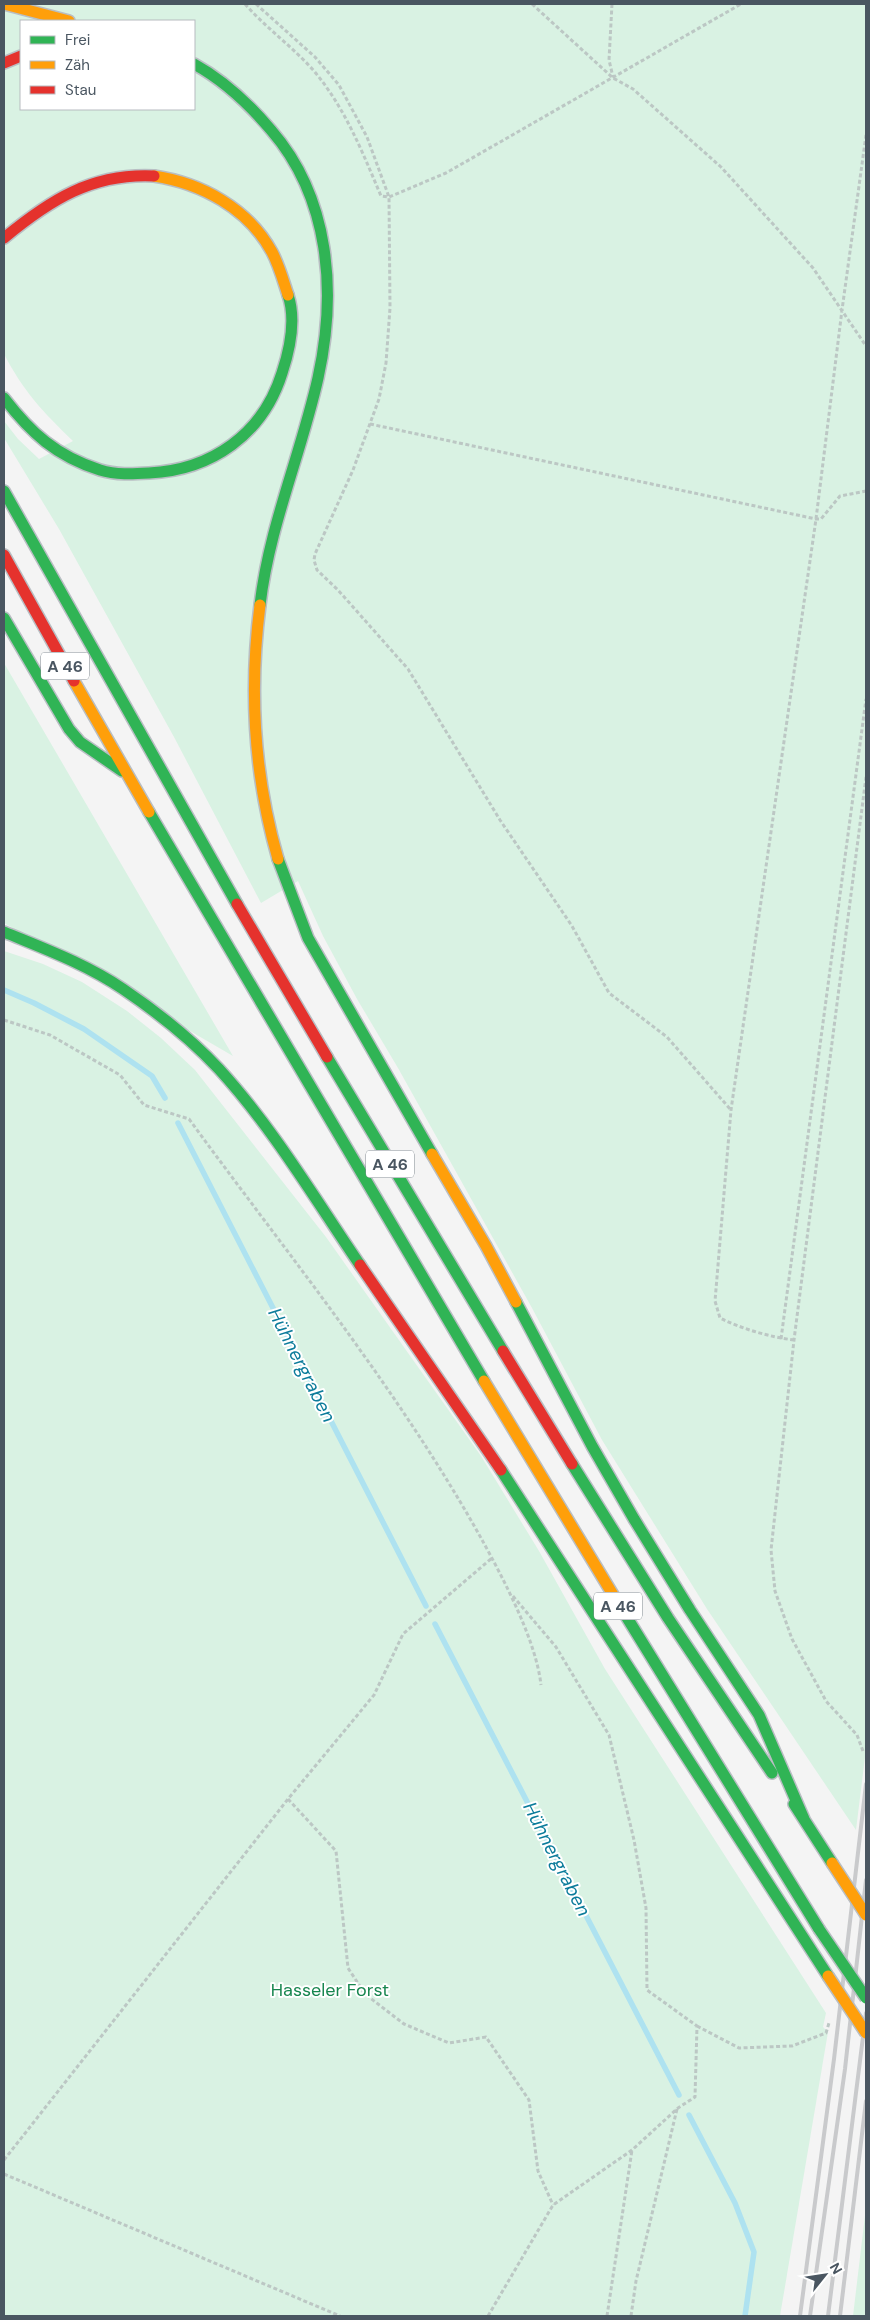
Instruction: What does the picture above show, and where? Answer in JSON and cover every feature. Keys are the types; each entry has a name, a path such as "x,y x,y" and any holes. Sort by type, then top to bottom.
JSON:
{"highway":[{"path":"4,4 65,20"},
{"path":"4,63 20,56"},
{"path":"195,65 207,71 246,101 285,146 308,187 326,244 328,303 318,377 277,517 261,594 254,653 256,742 262,787 277,858 308,938 332,983 486,1246 592,1446 634,1519 690,1610 759,1715 804,1819"},
{"path":"4,238 31,215 71,191 114,177 153,175 186,182 224,201 260,233 280,268 292,313 288,358 276,395 256,424 236,444 214,459 174,472 136,474 101,470 50,445 29,429 4,398"},
{"name":"A 46","path":"4,491 217,869 456,1275 597,1505 739,1726 804,1819 866,1915"},
{"name":"A 46","path":"4,555 128,776 524,1450 628,1623 819,1929 866,1998"},
{"path":"4,618 69,729 80,742 128,776"},
{"path":"4,932 73,960 122,989 179,1031 218,1068 252,1108 504,1474 866,2033"}],"path":[{"path":"245,4 313,70 339,103 359,143 381,196 389,197 446,173 741,4"},
{"path":"256,4 315,57 339,85 367,137 389,197 390,308 386,363 379,399 353,470 315,554 314,560 317,570 338,590 408,669 500,820 572,926 610,993 668,1037 731,1110"},
{"path":"532,4 613,78 633,89 721,167 813,268 866,346"},
{"path":"612,4 609,60 613,78"},
{"path":"794,1340 781,1339 729,1322 720,1318 716,1308 731,1110 816,519 866,135"},
{"path":"370,424 816,519 821,519 840,496 866,490"},
{"path":"781,1339 866,698"},
{"path":"863,1750 857,1735 826,1701 792,1639 775,1591 771,1550 794,1340 866,777"},
{"path":"4,1020 50,1035 120,1075 144,1105 189,1119 374,1370 455,1492 509,1592 539,1666 541,1685"},
{"path":"4,2160 288,1799 374,1695 403,1634 492,1558"},
{"path":"509,1592 556,1647 609,1735 634,1840 646,1908 648,1990 697,2026 739,2048 792,2046 826,2033 829,2023"},
{"path":"288,1799 336,1851 348,1968 361,1988 365,1994 404,2024 449,2043 486,2037 529,2100 538,2171 553,2205"},
{"path":"488,2316 553,2205 632,2150 678,2108 695,2097 697,2026"},
{"path":"631,2316 636,2281 678,2108"},
{"path":"607,2316 632,2150"},
{"path":"4,2174 340,2316"}],"green space":[{"path":"4,4 866,4 866,1749 856,1830 707,1609 602,1440 532,1308 398,1068 357,999 323,936 298,881 261,903 174,737 59,529 4,438 4,421 18,439 39,459 73,441 34,400 4,354"},
{"path":"4,663 233,1056 4,923"},
{"name":"Hasseler Forst","path":"4,951 43,964 82,982 127,1011 161,1038 195,1070 326,1237 481,1456 539,1551 605,1669 826,2013 823,2027 828,2032 780,2316 4,2316"},
{"path":"866,2207 866,2316 853,2316"}],"waterway":[{"name":"Hühnergraben","path":"4,990 84,1029 152,1076 165,1098"},
{"name":"Hühnergraben","path":"178,1123 426,1606"},
{"name":"Hühnergraben","path":"435,1624 679,2095"},
{"name":"Hühnergraben","path":"689,2115 735,2203 754,2252 745,2316"}],"railway":[{"path":"800,2316 834,2059 866,1784"},
{"path":"810,2316 845,2069 866,1880"},
{"path":"828,2316 866,2013"},
{"path":"840,2316 866,2101"}],"traffic: fast":[{"path":"195,65 226,85 245,102 271,130 291,157 306,185 317,216 324,247 327,280 327,313 324,345 311,406 270,547 260,605"},
{"path":"4,398 24,422 46,442 70,458 100,470 131,474 172,470 194,465 232,445 248,431 262,414 273,395 282,373 290,344 292,314 288,295"},
{"path":"4,491 237,904"},
{"path":"4,618 69,729 80,742 122,771"},
{"path":"149,812 484,1381"},
{"path":"278,859 308,938 432,1154"},
{"path":"4,932 65,958 109,980 161,1017 197,1047 219,1069 257,1115 293,1164 360,1265"},
{"path":"327,1057 503,1351"},
{"path":"516,1302 592,1446 634,1519 690,1610 759,1715 804,1819"},
{"path":"572,1464 668,1618 772,1773"},
{"path":"501,1470 828,1976"},
{"path":"618,1603 819,1929"},
{"path":"794,1804 832,1863"},
{"path":"819,1929 866,1998"}],"traffic: slow":[{"path":"4,4 65,20"},
{"path":"154,176 172,179 189,185 222,200 237,210 262,236 272,252 288,295"},
{"path":"260,605 255,669 256,733 264,796 278,859"},
{"path":"74,681 149,812"},
{"path":"432,1154 486,1246 516,1302"},
{"path":"484,1381 618,1603"},
{"path":"832,1863 866,1915"},
{"path":"828,1976 866,2033"}],"traffic: jam":[{"path":"4,63 20,56"},
{"path":"4,238 55,201 91,184 132,176 154,176"},
{"path":"4,555 74,681"},
{"path":"237,904 327,1057"},
{"path":"360,1265 501,1470"},
{"path":"503,1351 572,1464"}]}
